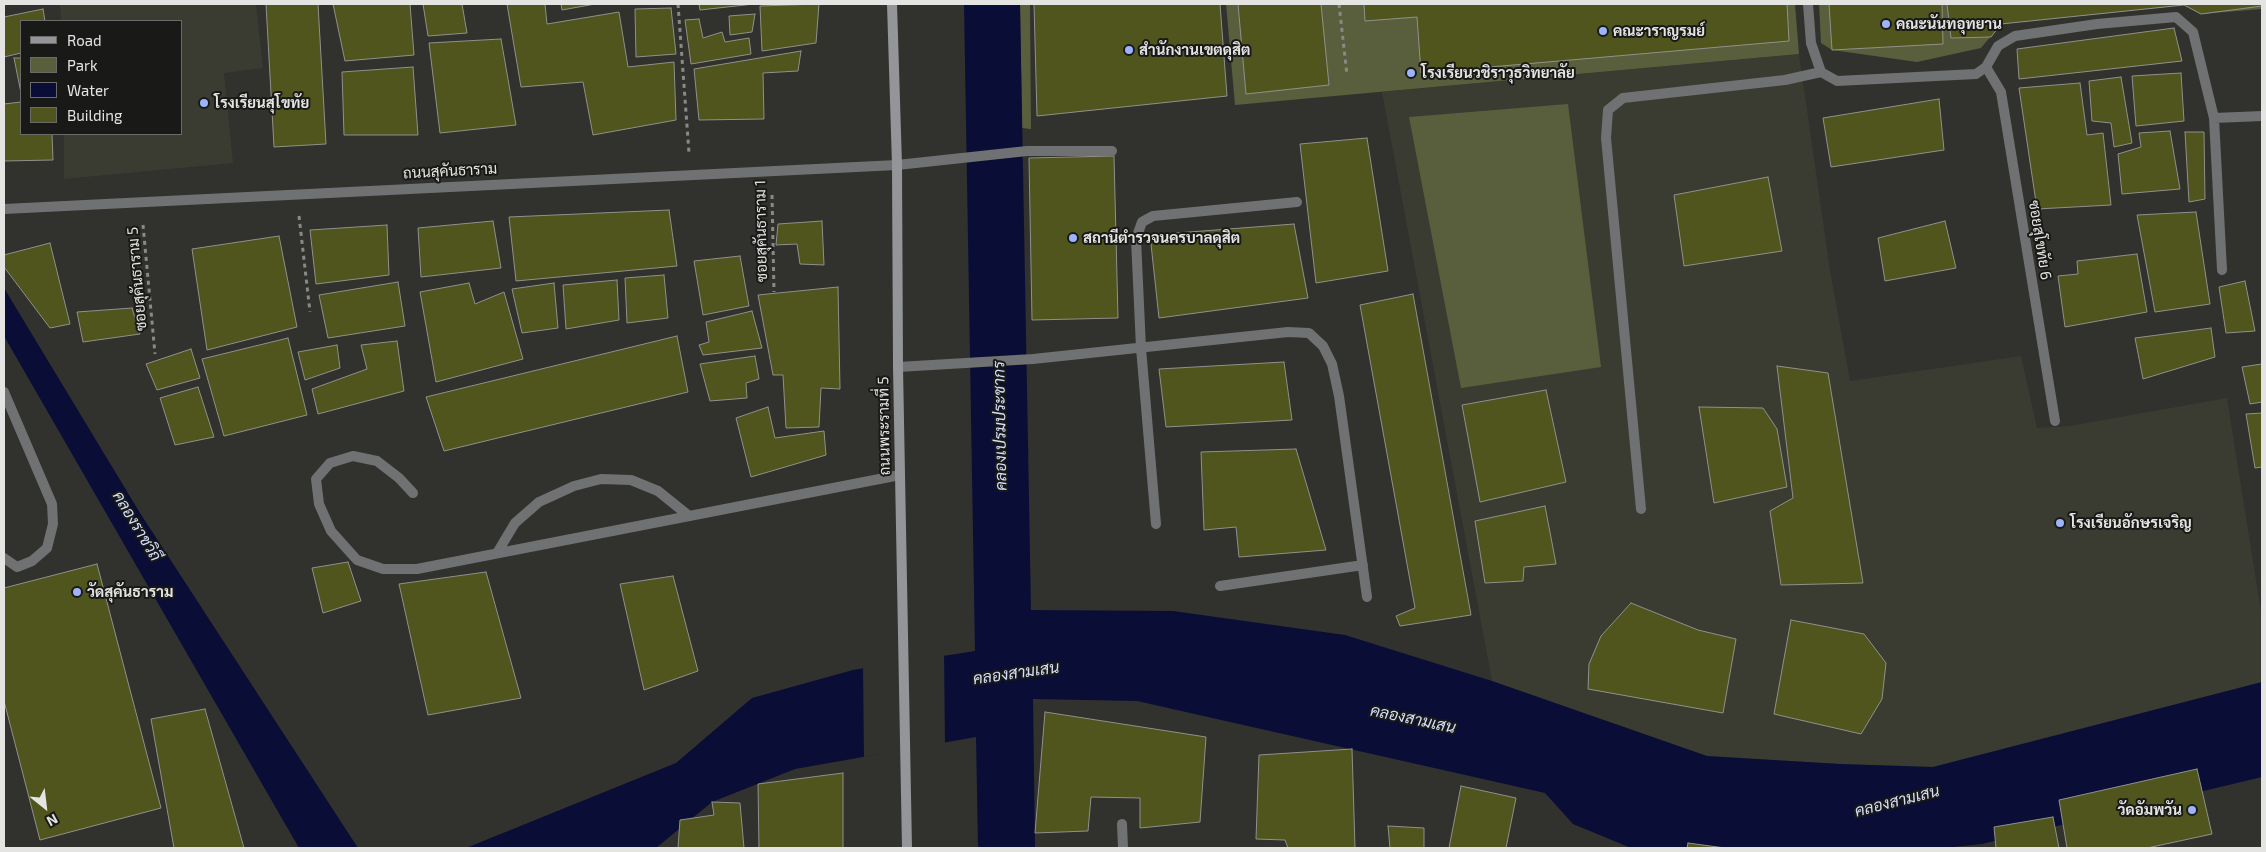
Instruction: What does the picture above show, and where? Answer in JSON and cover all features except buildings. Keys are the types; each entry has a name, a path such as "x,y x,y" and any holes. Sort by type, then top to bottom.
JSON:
{"main road":[{"name":"ถนนพระรามที่ 5","path":"892,4 898,165 898,367 907,848"}],"street":[{"path":"1808,4 1811,43 1821,72 1837,81 1976,74 1986,67 1998,46 2015,36 2097,24 2176,18 2193,32 2214,118 2222,270"},
{"name":"ซอยสุโขทัย 6","path":"1986,67 2001,92 2054,422"},
{"path":"1641,509 1606,138 1608,110 1624,98 1785,80 1821,72"},
{"path":"2214,118 2262,116"},
{"name":"ถนนสุคันธาราม","path":"4,209 898,165 1027,151 1112,151"},
{"path":"1156,524 1141,348 1136,238 1142,222 1153,216 1297,202"},
{"path":"898,367 1033,359 1288,332 1309,333 1322,346 1332,364 1339,396 1367,597"},
{"path":"4,392 52,504 53,524 47,548 32,561 17,567 4,558"},
{"path":"413,493 399,478 377,461 353,456 330,463 316,479 319,504 331,531 357,560 382,569 417,569 900,474"},
{"path":"497,553 515,523 539,502 574,486 601,479 631,480 658,491 689,516"},
{"path":"1220,586 1363,565"},
{"path":"1122,824 1123,848"}],"path":[{"path":"678,4 690,174"},
{"path":"1339,4 1347,75"},
{"name":"ซอยสุคันธาราม 1","path":"771,170 774,292"},
{"path":"296,194 310,312"},
{"name":"ซอยสุคันธาราม 5","path":"141,202 155,354"}],"shaded area":[{"name":"โรงเรียนสุโขทัย","path":"60,4 256,4 263,68 224,73 233,163 64,179 64,135 182,135 182,20 61,20"},
{"path":"1799,54 1830,270 1850,381 2021,356 2037,428 2069,426 2227,398 2262,618 2262,682 1933,767 1840,764 1707,756 1492,681 1382,92"}],"green space":[{"path":"1020,4 1030,4 1031,129 1022,128"},
{"name":"โรงเรียนวชิราวุธวิทยาลัย","path":"1226,4 1795,4 1799,54 1235,105"},
{"path":"1819,4 2262,4 2262,9 2201,14 2184,5 2001,24 1981,48 1917,62 1832,50 1821,43"},
{"path":"1568,104 1601,367 1461,388 1409,117"}],"water":[{"path":"964,4 1020,4 1031,610 1173,611 1345,635 1492,681 1707,756 1840,764 1933,767 2262,682 2262,777 1982,844 1944,848 1631,848 1573,824 1545,793 1137,701 1033,699 1035,848 978,848 976,737 795,769 712,802 656,848 466,848 676,763 752,698 853,670 975,651"},
{"name":"คลองราชวิถี","path":"4,288 140,513 358,848 299,848 4,336"}],"pier":[{"path":"944,653 945,744 864,757 863,666"}],"place":[{"name":"คณะนันทอุทยาน","path":"1886,24"},
{"name":"คณะาราญรมย์","path":"1603,31"},
{"name":"สำนักงานเขตดุสิต","path":"1129,50"},
{"name":"โรงเรียนวชิราวุธวิทยาลัย","path":"1411,73"},
{"name":"โรงเรียนสุโขทัย","path":"204,103"},
{"name":"สถานีตำรวจนครบาลดุสิต","path":"1073,238"},
{"name":"โรงเรียนอักษรเจริญ","path":"2060,523"},
{"name":"วัดสุคันธาราม","path":"77,592"},
{"name":"วัดอัมพวัน","path":"2192,810"}],"water label":[{"name":"คลองเปรมประชากร","path":"1000,426"},
{"name":"คลองสามเสน","path":"1016,673"},
{"name":"คลองสามเสน","path":"1413,719"},
{"name":"คลองสามเสน","path":"1897,801"}]}
